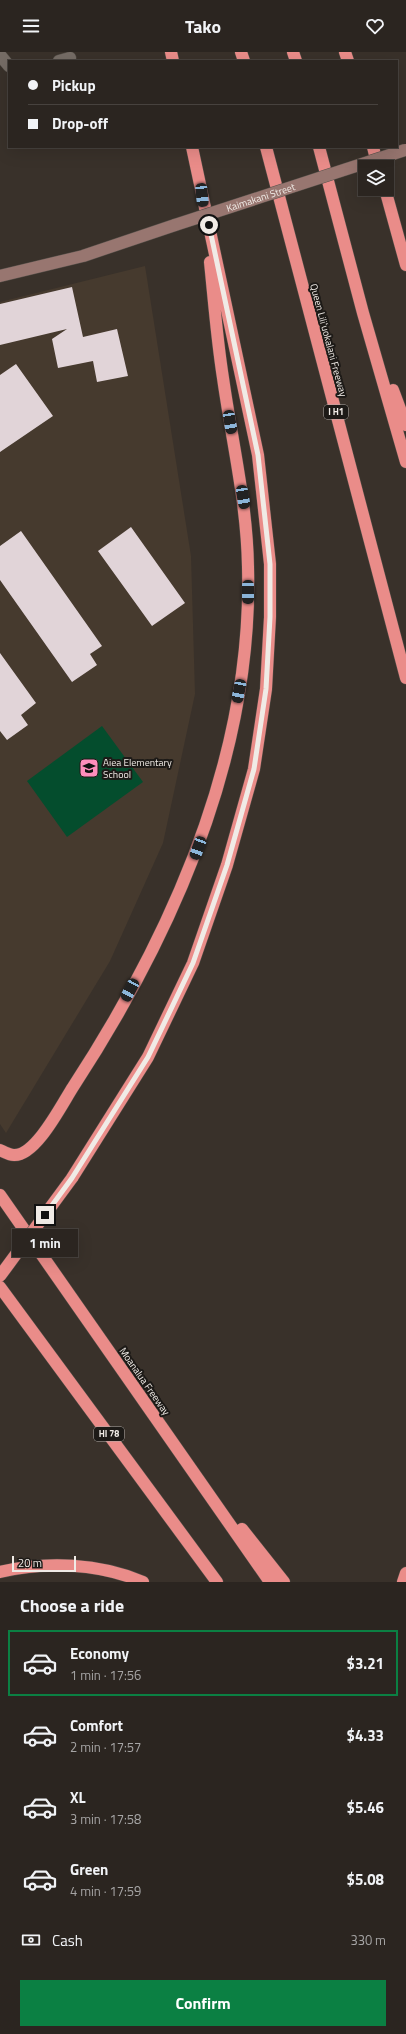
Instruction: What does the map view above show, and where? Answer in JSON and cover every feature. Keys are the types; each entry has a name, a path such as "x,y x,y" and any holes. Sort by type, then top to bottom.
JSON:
{"highway":[{"path":"0,1276 72,1178 148,1057 193,963 227,865 254,769 266,689 270,617 270,564 265,507 258,455 192,148"},
{"name":"Queen Liliʻuokalani Freeway","path":"266,148 406,678"},
{"path":"319,148 363,313 406,462"},
{"path":"373,148 376,160"},
{"path":"0,1150 15,1155 24,1152 34,1144 76,1083 123,1003 189,873 215,797 232,729 242,678 249,616 246,512 223,377 202,195"},
{"path":"387,196 406,265"},
{"path":"363,313 406,425"},
{"name":"Moanalua Freeway","path":"0,1195 270,1582"},
{"name":"HI 78","path":"0,1287 217,1582"},
{"path":"170,1437 284,1582"},
{"path":"0,1572 29,1567 56,1565 110,1571 143,1582"},
{"path":"403,1582 406,1573"}],"street":[{"path":"0,55 8,65"},
{"name":"Kaimakani Street","path":"0,276 83,256 405,150"}],"shaded area":[{"name":"Aiea Elementary School","path":"145,266 191,556 195,694 163,843 110,961 6,1133 0,1124 0,302"}],"green space":[{"path":"102,726 143,782 67,837 27,781"}],"building":[{"path":"72,287 83,337 117,329 128,376 97,382 93,361 58,368 52,339 67,329 0,345 0,304"},
{"path":"16,364 53,416 0,452 0,375"},
{"path":"131,527 185,603 152,626 98,551"},
{"path":"21,531 102,646 90,654 97,665 72,682 0,580 0,546"},
{"path":"0,653 36,703 21,715 28,725 7,740 0,731"}],"place":[{"name":"Aiea Elementary School","path":"89,768"}],"route":[{"path":"45,1215 72,1178 148,1057 193,963 227,865 254,769 266,689 270,617 270,564 265,507 258,455 209,225"}]}
